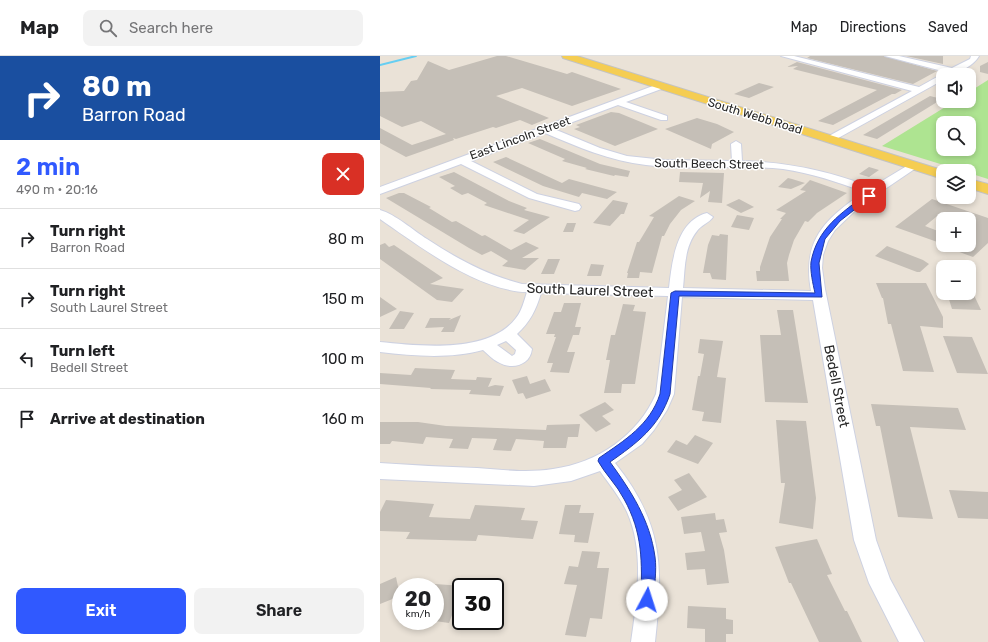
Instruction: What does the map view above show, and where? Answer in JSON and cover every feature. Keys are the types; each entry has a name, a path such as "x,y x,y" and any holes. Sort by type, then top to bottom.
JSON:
{"main road":[{"name":"South Webb Road","path":"567,56 936,173"},
{"path":"976,185 988,189"}],"street":[{"path":"785,56 920,90"},
{"path":"889,56 941,68"},
{"path":"959,68 974,60 975,56"},
{"path":"832,139 936,81"},
{"name":"East Lincoln Street","path":"380,191 661,86"},
{"path":"617,102 664,118"},
{"name":"South Beech Street","path":"545,129 602,153 628,160 660,163 780,166 802,169 826,175 874,192"},
{"path":"736,144 737,164"},
{"path":"461,160 533,196 575,207"},
{"name":"Bedell Street","path":"912,642 880,583 866,540 819,296 815,263 822,239 837,219 874,192 914,166"},
{"name":"South Laurel Street","path":"380,214 473,273 499,283 535,290 819,296"},
{"path":"380,471 529,479 568,474 603,461 636,438 652,420 665,394 675,293 682,248 694,225 698,221 707,217"},
{"path":"380,347 450,350 486,344 507,334 524,318 535,290"},
{"path":"486,344 503,360 510,361 521,358 525,353 524,349 507,334"},
{"path":"603,461 629,496 637,511 646,542 650,574 643,642"}],"green space":[{"path":"988,80 988,179 976,175 976,164 940,164 882,146 944,108 976,108 976,88"}],"building":[{"path":"497,56 506,56 567,74 572,72 621,89 572,106 522,88 496,96 549,118 532,125 520,120 496,128 493,127 456,139 453,138 454,140 406,157 380,143 380,128 412,145 446,134 421,121 402,127 380,116 380,92 404,91 411,81 417,80 428,61 449,70"},
{"path":"810,56 884,56 936,72 913,84 807,58"},
{"path":"906,56 943,56 943,64"},
{"path":"797,62 902,90 833,125 818,121 877,90 793,69 798,66 787,67"},
{"path":"988,62 988,74 980,72 980,66"},
{"path":"759,83 774,87 749,98 734,94"},
{"path":"930,96 936,98 936,103 877,139 863,135"},
{"path":"611,112 619,113 658,129 615,146 574,129 580,127 576,125"},
{"path":"697,118 717,124 734,132 712,144 711,149 665,129"},
{"path":"540,139 600,164 630,171 628,177 614,176 585,169 587,168 562,161 565,159 528,143"},
{"path":"506,157 562,183 569,179 617,192 607,199 582,193 579,197 543,186 493,162"},
{"path":"869,167 879,170 869,177 859,174"},
{"path":"454,172 509,201 527,208 524,210 550,217 524,234 513,231 529,220 484,205 487,203 468,193 462,195 450,188 455,186 439,177"},
{"path":"680,172 724,173 722,203 708,202 710,191 700,198 703,183 679,182"},
{"path":"788,178 805,183 791,189 778,187"},
{"path":"810,180 847,193 817,213 808,222 805,221 794,240 789,255 787,263 789,281 757,281 756,271 760,271 770,237 782,219 780,219 786,213 776,210 806,191 800,190"},
{"path":"399,193 404,193 431,207 429,208 452,222 456,221 511,250 526,242 539,248 522,258 539,258 525,270 502,266 508,261 491,251 482,255 386,198"},
{"path":"679,196 695,201 681,210 670,224 664,236 662,236 652,273 640,272 639,278 627,278 627,273 637,242 639,242 654,217 649,216"},
{"path":"739,199 754,207 741,213 726,205"},
{"path":"932,199 936,200 936,204 947,204 970,212 936,212 936,217 925,226 936,230 936,242 895,227"},
{"path":"613,200 628,203 624,214 621,214 610,226 593,223"},
{"path":"976,214 988,218 988,243 973,257 959,252 976,252"},
{"path":"737,215 754,218 749,230 731,227"},
{"path":"567,223 576,223 573,232 563,232"},
{"path":"720,234 728,235 726,280 712,279 710,273 703,273 708,245 712,235 719,236"},
{"path":"385,243 389,247 394,245 443,278 430,284 464,289 452,302 437,300 380,259 380,245"},
{"path":"887,246 923,260 929,264 920,272 917,272 875,256"},
{"path":"548,259 560,259 554,274 541,274"},
{"path":"591,264 604,265 601,276 587,276"},
{"path":"876,283 926,283 943,317 943,328 920,326 934,372 903,371 891,324 888,324 883,298"},
{"path":"380,297 397,309 380,317"},
{"path":"976,299 981,310 952,309 949,300"},
{"path":"564,303 581,303 575,327 581,327 579,335 573,335 567,352 575,352 569,373 550,372 553,363 547,363 556,337 554,337 555,334 546,334 554,312 561,312"},
{"path":"623,304 635,305 633,311 646,312 635,384 622,384 621,393 604,393 610,360 606,360 611,335 615,335"},
{"path":"777,310 793,310 808,403 765,402 760,335 781,335"},
{"path":"400,311 414,313 404,329 389,329"},
{"path":"461,315 454,332 441,332 444,327 425,328 430,318 451,318 449,320"},
{"path":"943,336 972,337 988,374 957,373"},
{"path":"700,339 723,341 717,377 726,378 721,423 702,421 704,412 692,410 698,376 700,376 704,354 698,353"},
{"path":"415,368 455,370 451,379 476,380 477,377 492,378 488,387 495,385 504,386 500,396 469,394 471,390 430,389 431,388 380,384 380,373 411,375"},
{"path":"527,376 530,384 545,379 551,391 526,399 523,393 518,394 512,380"},
{"path":"605,402 614,410 602,416 611,424 596,432 579,415"},
{"path":"871,404 958,408 966,430 910,427 933,519 898,517 880,426 876,426"},
{"path":"776,420 806,421 816,498 813,529 779,523 785,483 781,483"},
{"path":"380,422 418,422 446,426 546,430 547,425 580,424 578,437 568,437 566,448 543,448 544,441 516,439 511,451 493,450 497,439 472,438 468,449 449,448 453,439 426,437 423,444 392,441 390,444 380,444"},
{"path":"695,435 713,443 698,464 667,452 676,440 687,445"},
{"path":"689,473 707,497 678,511 668,497 682,490 674,480"},
{"path":"949,490 988,492 988,519 958,518"},
{"path":"386,500 434,504 429,517 470,519 475,505 525,508 521,520 538,521 533,539 478,535 476,541 406,539 410,532 380,531 380,512"},
{"path":"565,505 581,505 579,513 594,513 588,543 574,542 575,535 559,534"},
{"path":"715,513 716,520 724,519 727,532 719,533 724,550 729,583 707,585 705,569 687,570 685,553 705,551 701,532 684,534 681,517"},
{"path":"817,539 832,574 827,575 862,642 819,642 791,583 789,583 775,547"},
{"path":"582,551 600,552 597,568 609,568 602,619 590,618 586,637 565,635 577,585 564,584 569,566 578,567"},
{"path":"392,579 392,599 380,604 380,584"},
{"path":"444,585 452,585 452,615 449,623 444,622"},
{"path":"688,606 726,608 726,619 733,620 733,634 726,634 726,642 705,642 705,629 687,628"}],"waterway":[{"path":"380,65 416,56"}],"route":[{"path":"647,600 650,574 649,558 643,528 637,511 629,496 603,461 636,438 652,420 662,402 665,394 675,293 819,296 815,263 816,254 822,239 826,231 837,219 869,196"}]}
